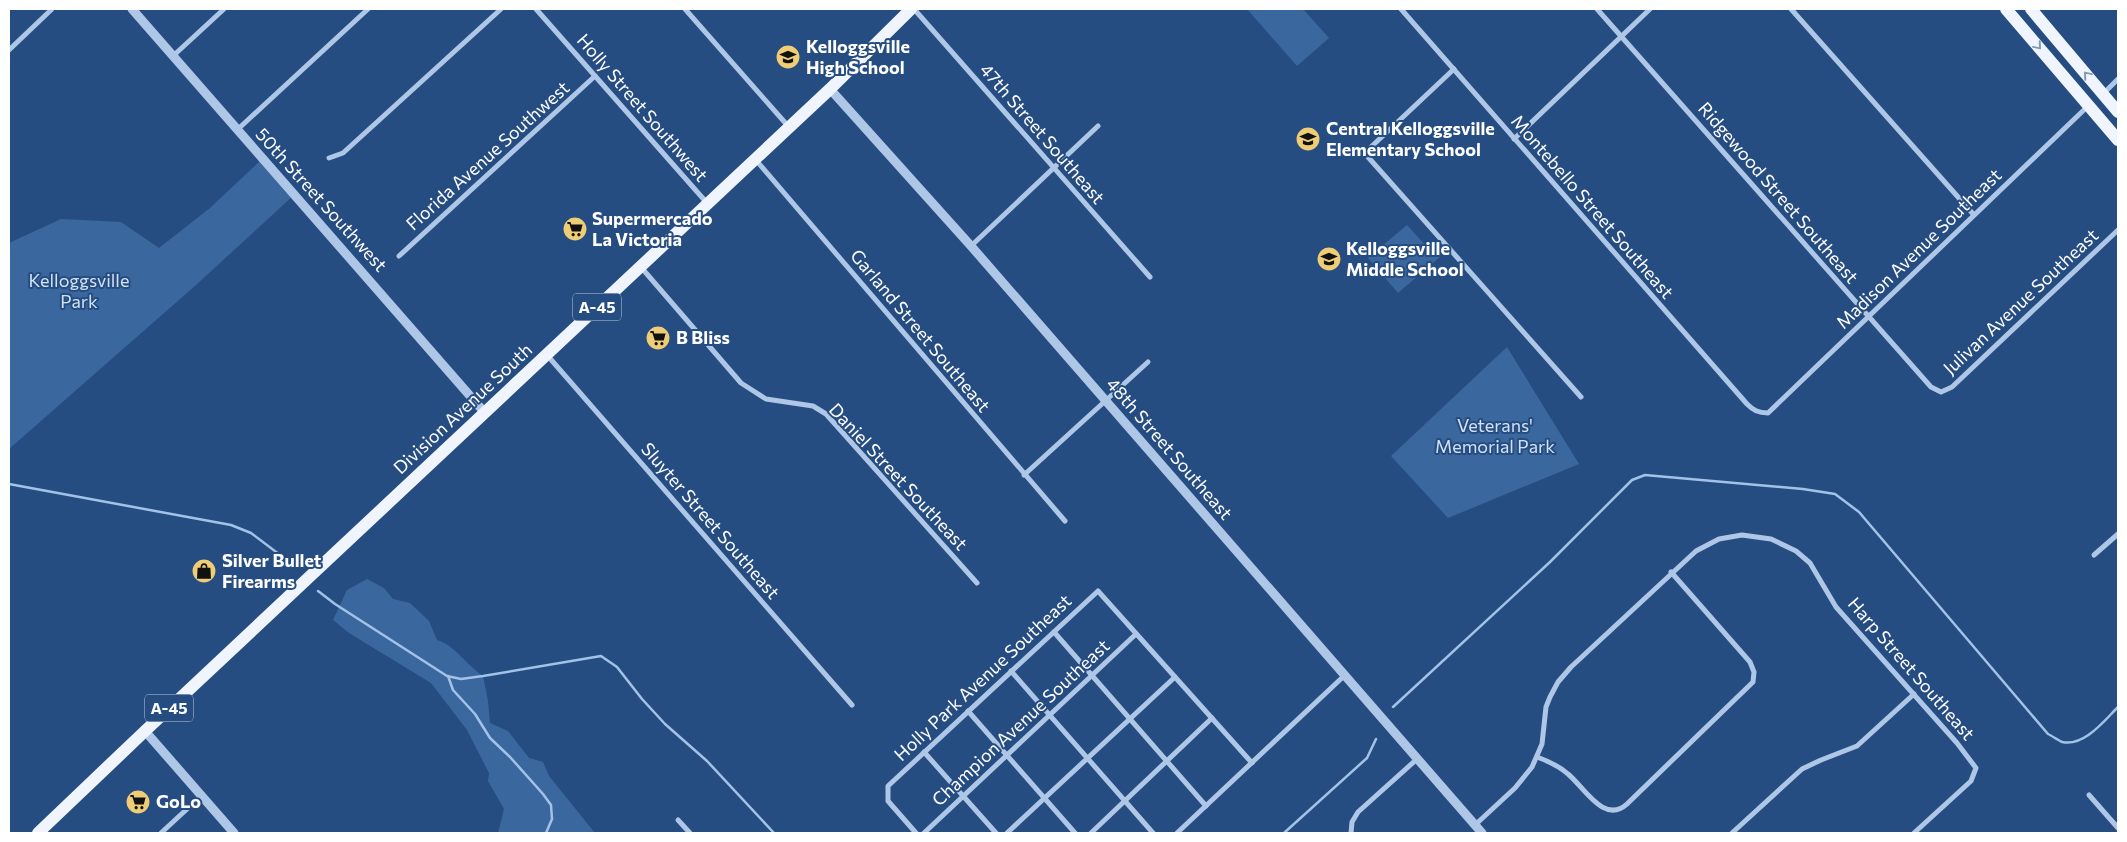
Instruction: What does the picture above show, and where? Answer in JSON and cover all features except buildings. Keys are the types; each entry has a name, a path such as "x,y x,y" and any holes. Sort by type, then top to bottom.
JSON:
{"main road":[{"name":"Division Avenue South","path":"38,833 913,9"},
{"path":"2006,9 2118,140"},
{"path":"2031,9 2118,112"},
{"path":"2074,88 2086,97 2092,98 2103,94"}],"street":[{"path":"9,50 52,9"},
{"name":"50th Street Southwest","path":"132,9 485,413"},
{"path":"173,56 224,9"},
{"path":"237,130 368,9"},
{"path":"329,158 343,153 501,9"},
{"name":"Holly Street Southwest","path":"536,9 707,203"},
{"path":"685,9 788,126"},
{"name":"47th Street Southeast","path":"913,9 1150,277"},
{"name":"Montebello Street Southeast","path":"1401,9 1747,404 1753,410 1762,413 1768,412"},
{"name":"Ridgewood Street Southeast","path":"1597,9 1868,317 1931,387 1941,392"},
{"path":"1514,139 1650,9"},
{"path":"1791,9 1974,215"},
{"path":"1454,69 1371,147 1367,155 1580,397"},
{"name":"Florida Avenue Southwest","path":"399,256 595,76"},
{"path":"2103,94 2118,80"},
{"name":"48th Street Southeast","path":"830,89 971,246 1482,833"},
{"name":"Madison Avenue Southeast","path":"1768,412 2089,106"},
{"path":"971,246 1098,126"},
{"name":"Garland Street Southeast","path":"754,159 1065,521"},
{"name":"Julivan Avenue Southeast","path":"1941,392 1952,387 2118,230"},
{"name":"Daniel Street Southeast","path":"640,266 741,383 766,399 813,406 826,414 977,583"},
{"name":"Sluyter Street Southeast","path":"546,355 852,705"},
{"path":"1024,475 1104,400 1148,362"},
{"path":"2094,555 2118,534"},
{"name":"Harp Street Southeast","path":"1671,572 1706,544 1719,539 1742,535 1771,539 1796,551 1810,563 1836,607 1970,758 1976,768 1971,781 1914,833"},
{"path":"1475,825 1522,781 1532,767 1544,732 1546,707 1558,682 1571,666 1671,572 1746,656 1754,672 1755,678 1751,684 1627,804 1613,811 1602,808 1558,766 1537,757"},
{"name":"Holly Park Avenue Southeast","path":"916,833 888,801 888,786 1098,591 1136,634"},
{"path":"1054,632 1206,806"},
{"path":"1136,634 1252,763"},
{"name":"Champion Avenue Southeast","path":"924,833 1136,634"},
{"path":"1011,671 1154,833"},
{"path":"1177,833 1345,675"},
{"path":"1007,833 1175,677"},
{"path":"1732,833 1802,769 1857,746 1914,694"},
{"path":"968,711 1075,833"},
{"path":"1091,833 1212,718"},
{"path":"145,731 234,833"},
{"path":"924,752 996,833"},
{"path":"1351,833 1352,822 1358,812 1417,758"},
{"path":"2089,794 2118,828"},
{"path":"161,833 200,796"},
{"path":"678,820 690,833"}],"green space":[{"path":"1247,9 1303,9 1329,38 1297,66"},
{"name":"Kelloggsville Park","path":"262,159 294,195 196,285 9,449 9,243 61,219 121,222 159,248 210,208"},
{"path":"1407,225 1425,245 1429,242 1441,256 1398,293 1368,258"},
{"name":"Veterans' Memorial Park","path":"1507,347 1579,464 1448,518 1391,456"},
{"path":"367,579 384,588 393,599 410,603 429,621 437,640 450,647 483,676 490,723 508,731 529,758 543,762 549,776 595,833 498,833 504,809 488,781 489,773 467,730 431,683 349,633 333,620 347,590"}],"waterway":[{"path":"1393,707 1550,562 1632,480 1645,475 1803,489 1835,494 1859,512 2048,734 2062,742 2078,741 2093,732 2118,707"},
{"path":"9,484 231,525 251,533 296,567"},
{"path":"318,591 335,604 447,676 461,679 601,656 617,667 665,724 707,761 774,833"},
{"path":"448,676 453,690 475,714 490,738 510,757 551,805 552,819 546,833"},
{"path":"1284,833 1367,758 1376,739"}],"place":[{"name":"Kelloggsville High School","path":"788,57"},
{"name":"Central Kelloggsville Elementary School","path":"1308,139"},
{"name":"Supermercado La Victoria","path":"575,229"},
{"name":"Kelloggsville Middle School","path":"1329,259"},
{"name":"B Bliss","path":"658,338"},
{"name":"Silver Bullet Firearms","path":"204,571"},
{"name":"GoLo","path":"138,802"}]}
